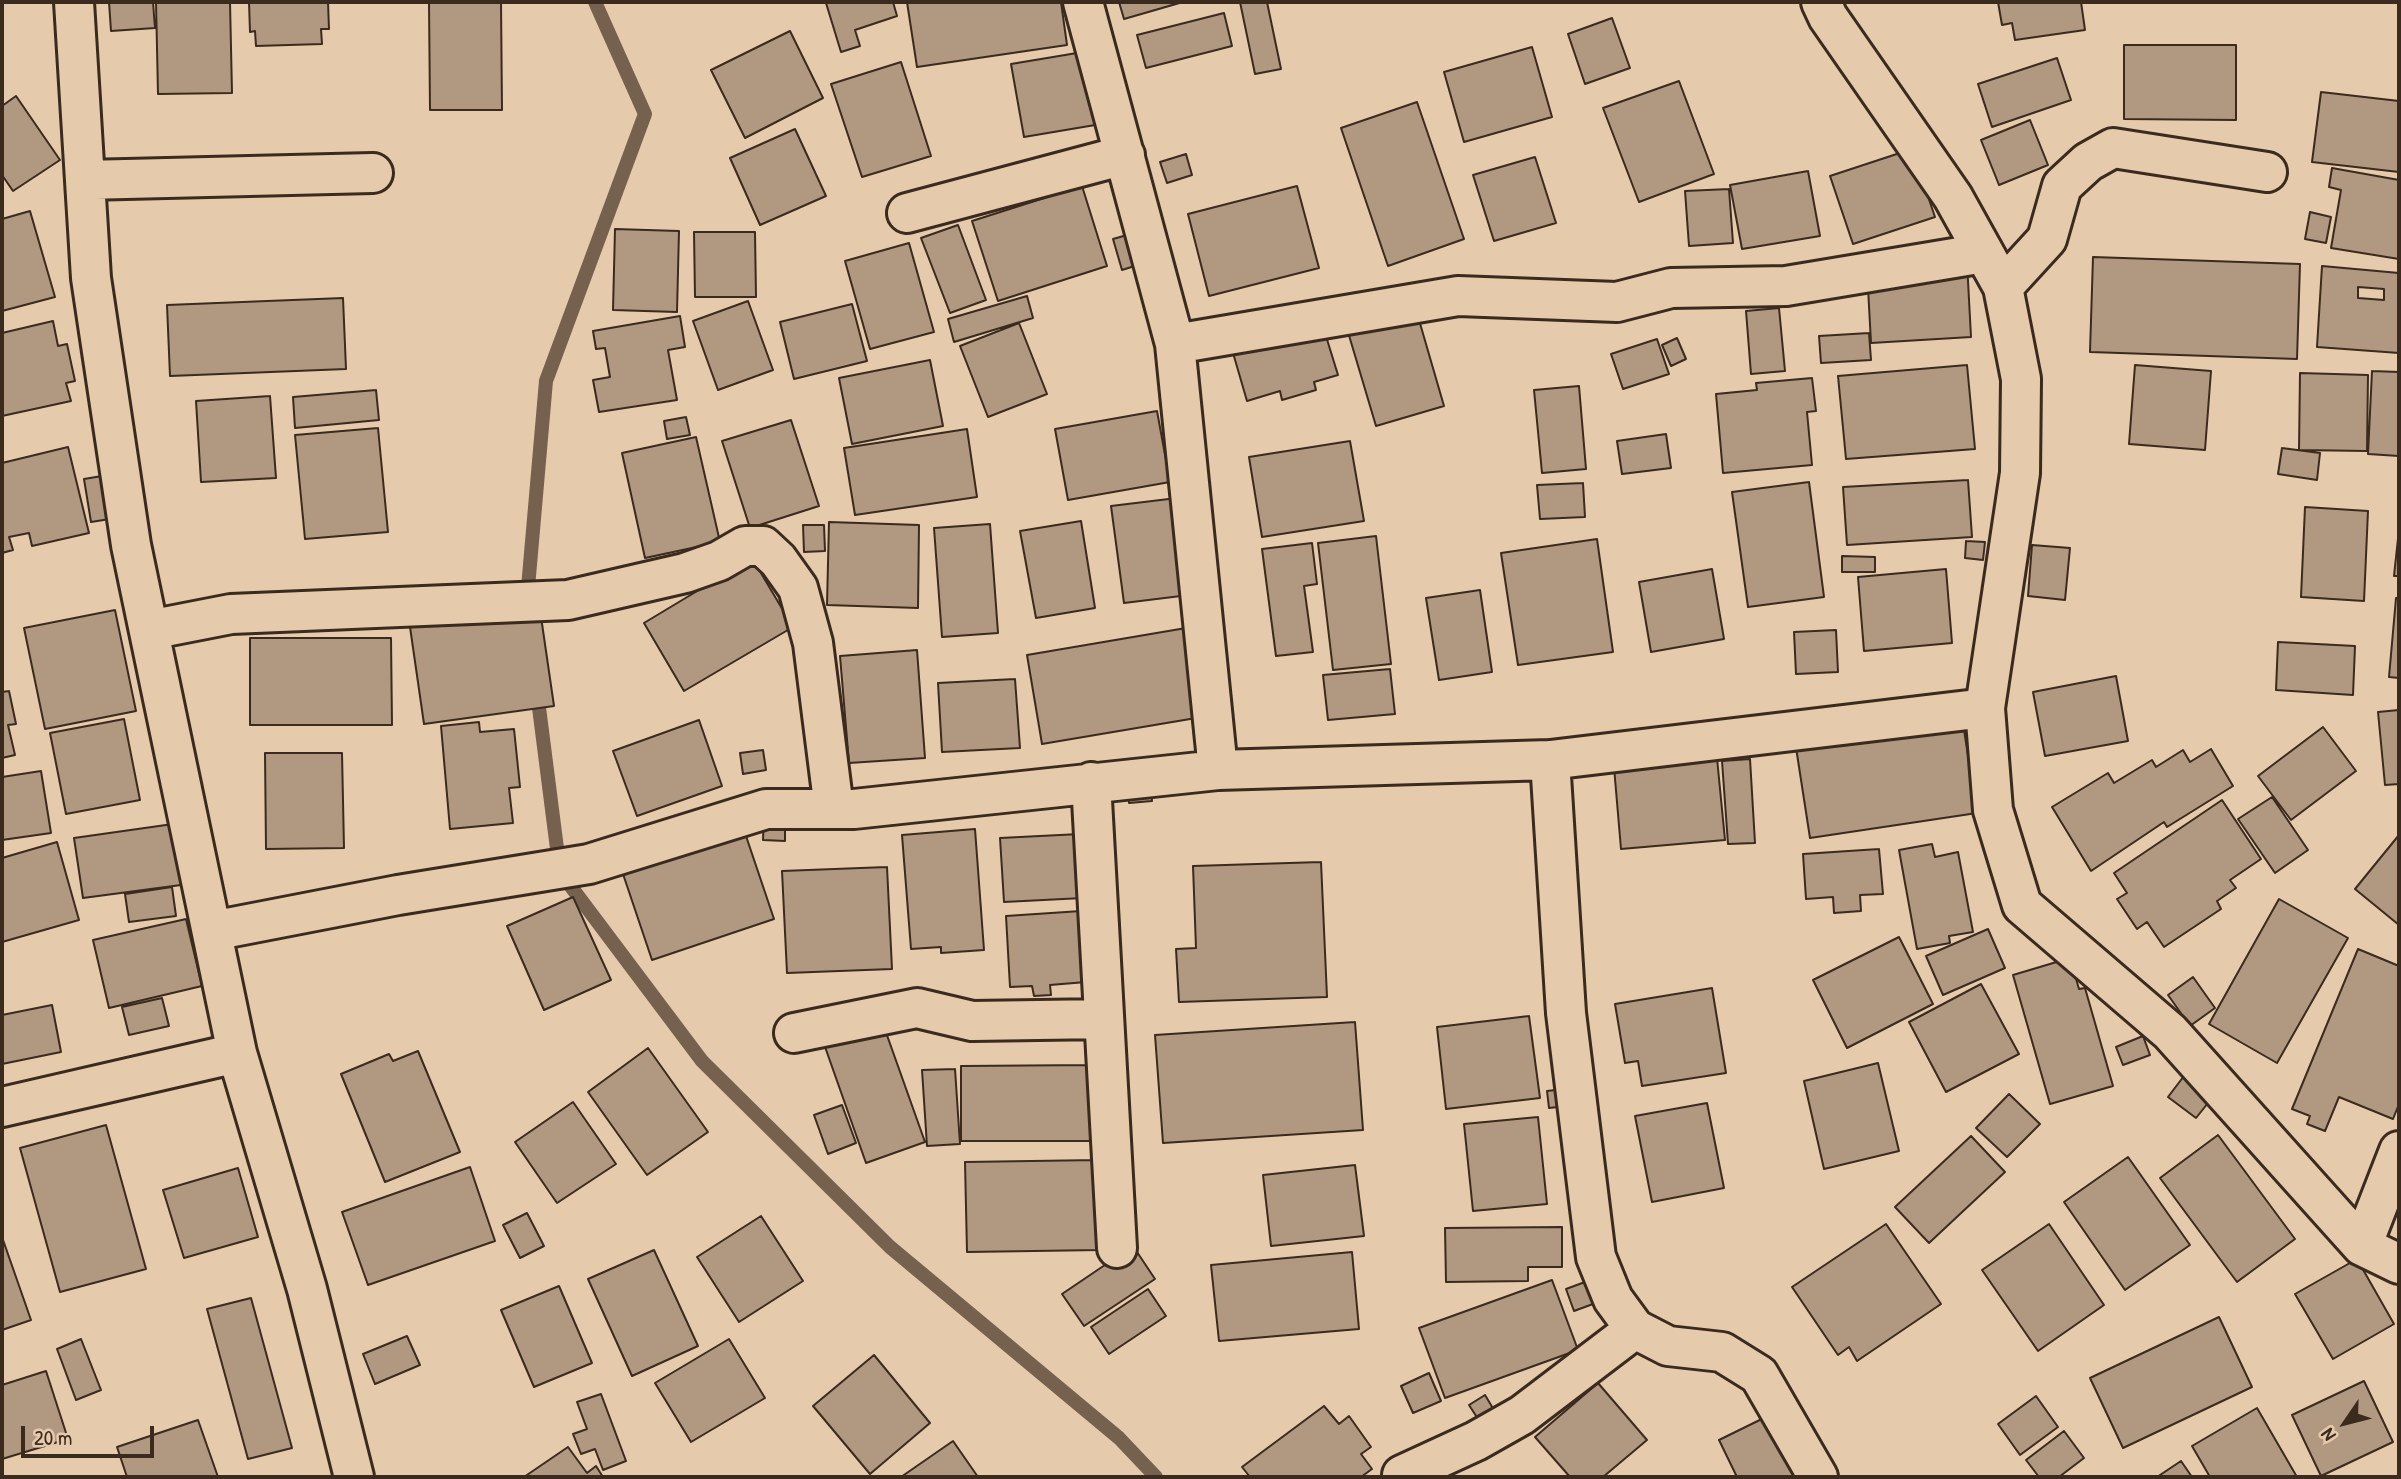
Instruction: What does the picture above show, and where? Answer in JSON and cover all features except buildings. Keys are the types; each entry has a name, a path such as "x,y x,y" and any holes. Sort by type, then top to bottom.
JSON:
{"street":[{"path":"74,2 91,278 131,545 237,1053 307,1289 354,1477"},
{"path":"1083,2 1175,344 1218,770"},
{"path":"1821,2 1828,18 1953,197 2003,287 2021,379 2020,472 1985,708 1993,810 2022,905 2170,1032 2362,1246 2399,1264"},
{"path":"2003,287 2047,239 2062,186 2088,162 2113,148 2267,172"},
{"path":"907,213 1125,155"},
{"path":"85,180 373,173"},
{"path":"1175,344 1458,296 1617,302 1671,288 1786,286 1984,253"},
{"path":"149,630 231,614 568,600 685,573 719,561 745,546 763,546 778,560 798,588 810,632 834,809"},
{"path":"212,930 398,895 589,864 766,809 854,809 1218,770 1550,760 1985,708"},
{"path":"1550,760 1566,1013 1596,1257 1613,1299 1636,1329 1668,1346 1722,1352 1759,1375 1818,1477"},
{"path":"1091,782 1117,1248"},
{"path":"794,1033 917,1008 972,1021 1104,1019"},
{"path":"2,1107 237,1053"},
{"path":"2362,1246 2399,1152"},
{"path":"1402,1475 1476,1441 1522,1415 1636,1329"}],"waterway":[{"path":"527,599 546,381 645,114 595,2"},
{"path":"537,692 560,872 702,1061 890,1247 1119,1438 1156,1477"}]}
